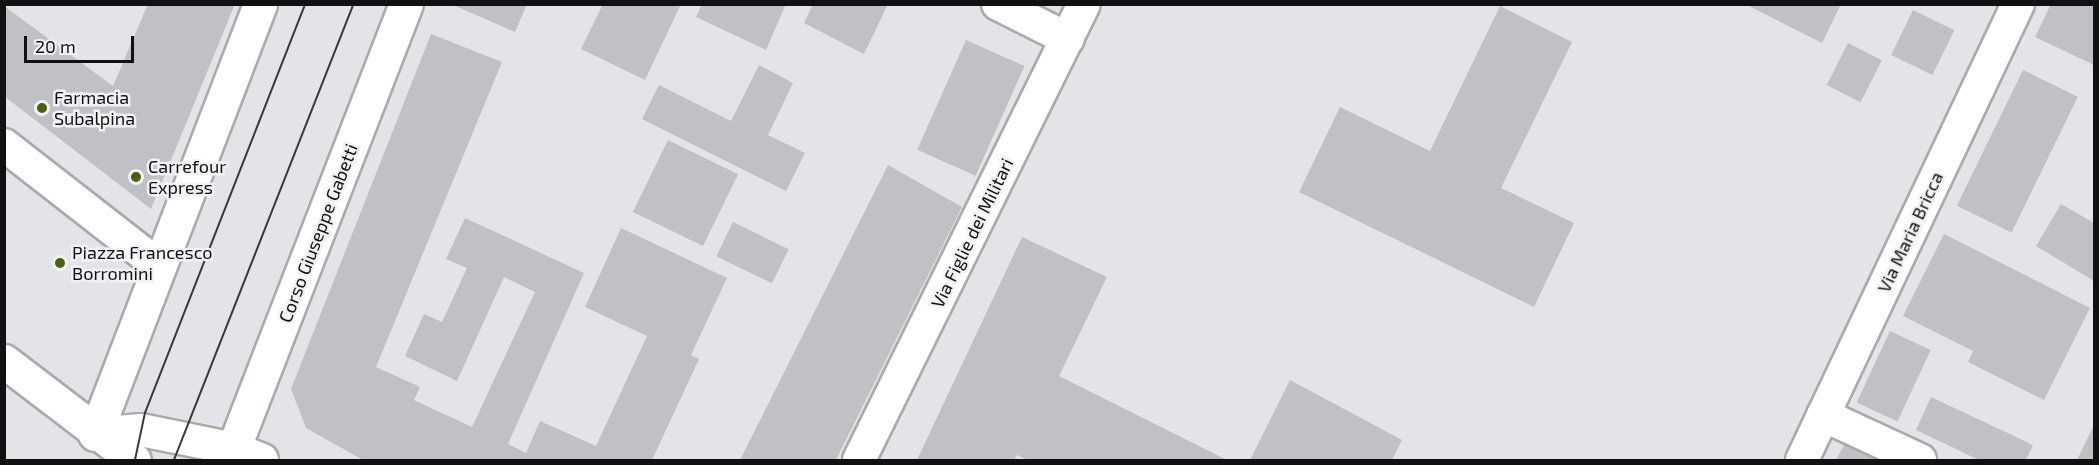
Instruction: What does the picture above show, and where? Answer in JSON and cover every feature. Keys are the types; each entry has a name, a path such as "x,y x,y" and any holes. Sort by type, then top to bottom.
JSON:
{"street":[{"path":"91,447 158,265 261,4"},
{"name":"Corso Giuseppe Gabetti","path":"242,457 406,4"},
{"path":"998,4 1068,39"},
{"name":"Via Figlie dei Militari","path":"859,460 1084,4"},
{"name":"Via Maria Bricca","path":"1802,460 2018,4"},
{"path":"4,145 158,265"},
{"path":"4,361 91,447 115,460"},
{"path":"1823,415 1920,460"},
{"path":"91,447 141,430 242,457"},
{"path":"91,447 134,460"}],"building":[{"path":"148,4 235,4 151,209 4,96 4,6 113,86"},
{"path":"451,4 527,4 515,32"},
{"path":"603,4 681,4 645,80 581,49"},
{"path":"702,4 786,4 766,50 696,17"},
{"path":"813,4 888,4 864,54 804,23"},
{"path":"1745,4 1841,4 1822,43"},
{"path":"2051,4 2094,4 2094,65 2035,37"},
{"path":"1500,6 1572,42 1501,188 1574,223 1534,307 1299,192 1340,107 1430,151"},
{"path":"1913,10 1954,30 1932,75 1891,55"},
{"path":"431,34 502,62 376,367 420,387 414,400 472,427 535,292 504,277 457,381 405,356 424,314 442,322 467,268 446,259 465,218 584,273 508,444 526,453 540,421 596,446 647,336 585,307 621,228 727,278 691,355 699,359 652,460 363,460 306,428 291,389"},
{"path":"966,40 1024,66 976,176 917,150"},
{"path":"1848,43 1882,60 1861,102 1827,85"},
{"path":"759,65 793,83 768,135 805,153 786,191 642,119 659,85 731,121"},
{"path":"2023,70 2078,97 2012,232 1957,206"},
{"path":"668,140 738,174 703,246 633,212"},
{"path":"888,165 962,207 836,460 740,460"},
{"path":"2061,204 2094,223 2094,281 2036,246"},
{"path":"733,222 789,249 772,283 716,256"},
{"path":"1944,234 2090,308 2044,400 1968,362 1973,351 1903,316"},
{"path":"1022,237 1107,277 1059,376 1227,460 1028,460 1017,455 1014,460 917,460"},
{"path":"1890,331 1931,350 1897,422 1857,403"},
{"path":"1290,380 1402,440 1392,460 1250,460"},
{"path":"1931,397 2033,445 2026,460 1979,460 1916,430"},
{"path":"2094,425 2094,460 2077,460"},
{"path":"1845,443 1878,460 1836,460"}],"tram line":[{"path":"135,460 145,413 305,4"},
{"path":"174,460 354,4"}],"place":[{"name":"Farmacia Subalpina","path":"42,108"},
{"name":"Carrefour Express","path":"136,177"},
{"name":"Piazza Francesco Borromini","path":"60,263"}]}
